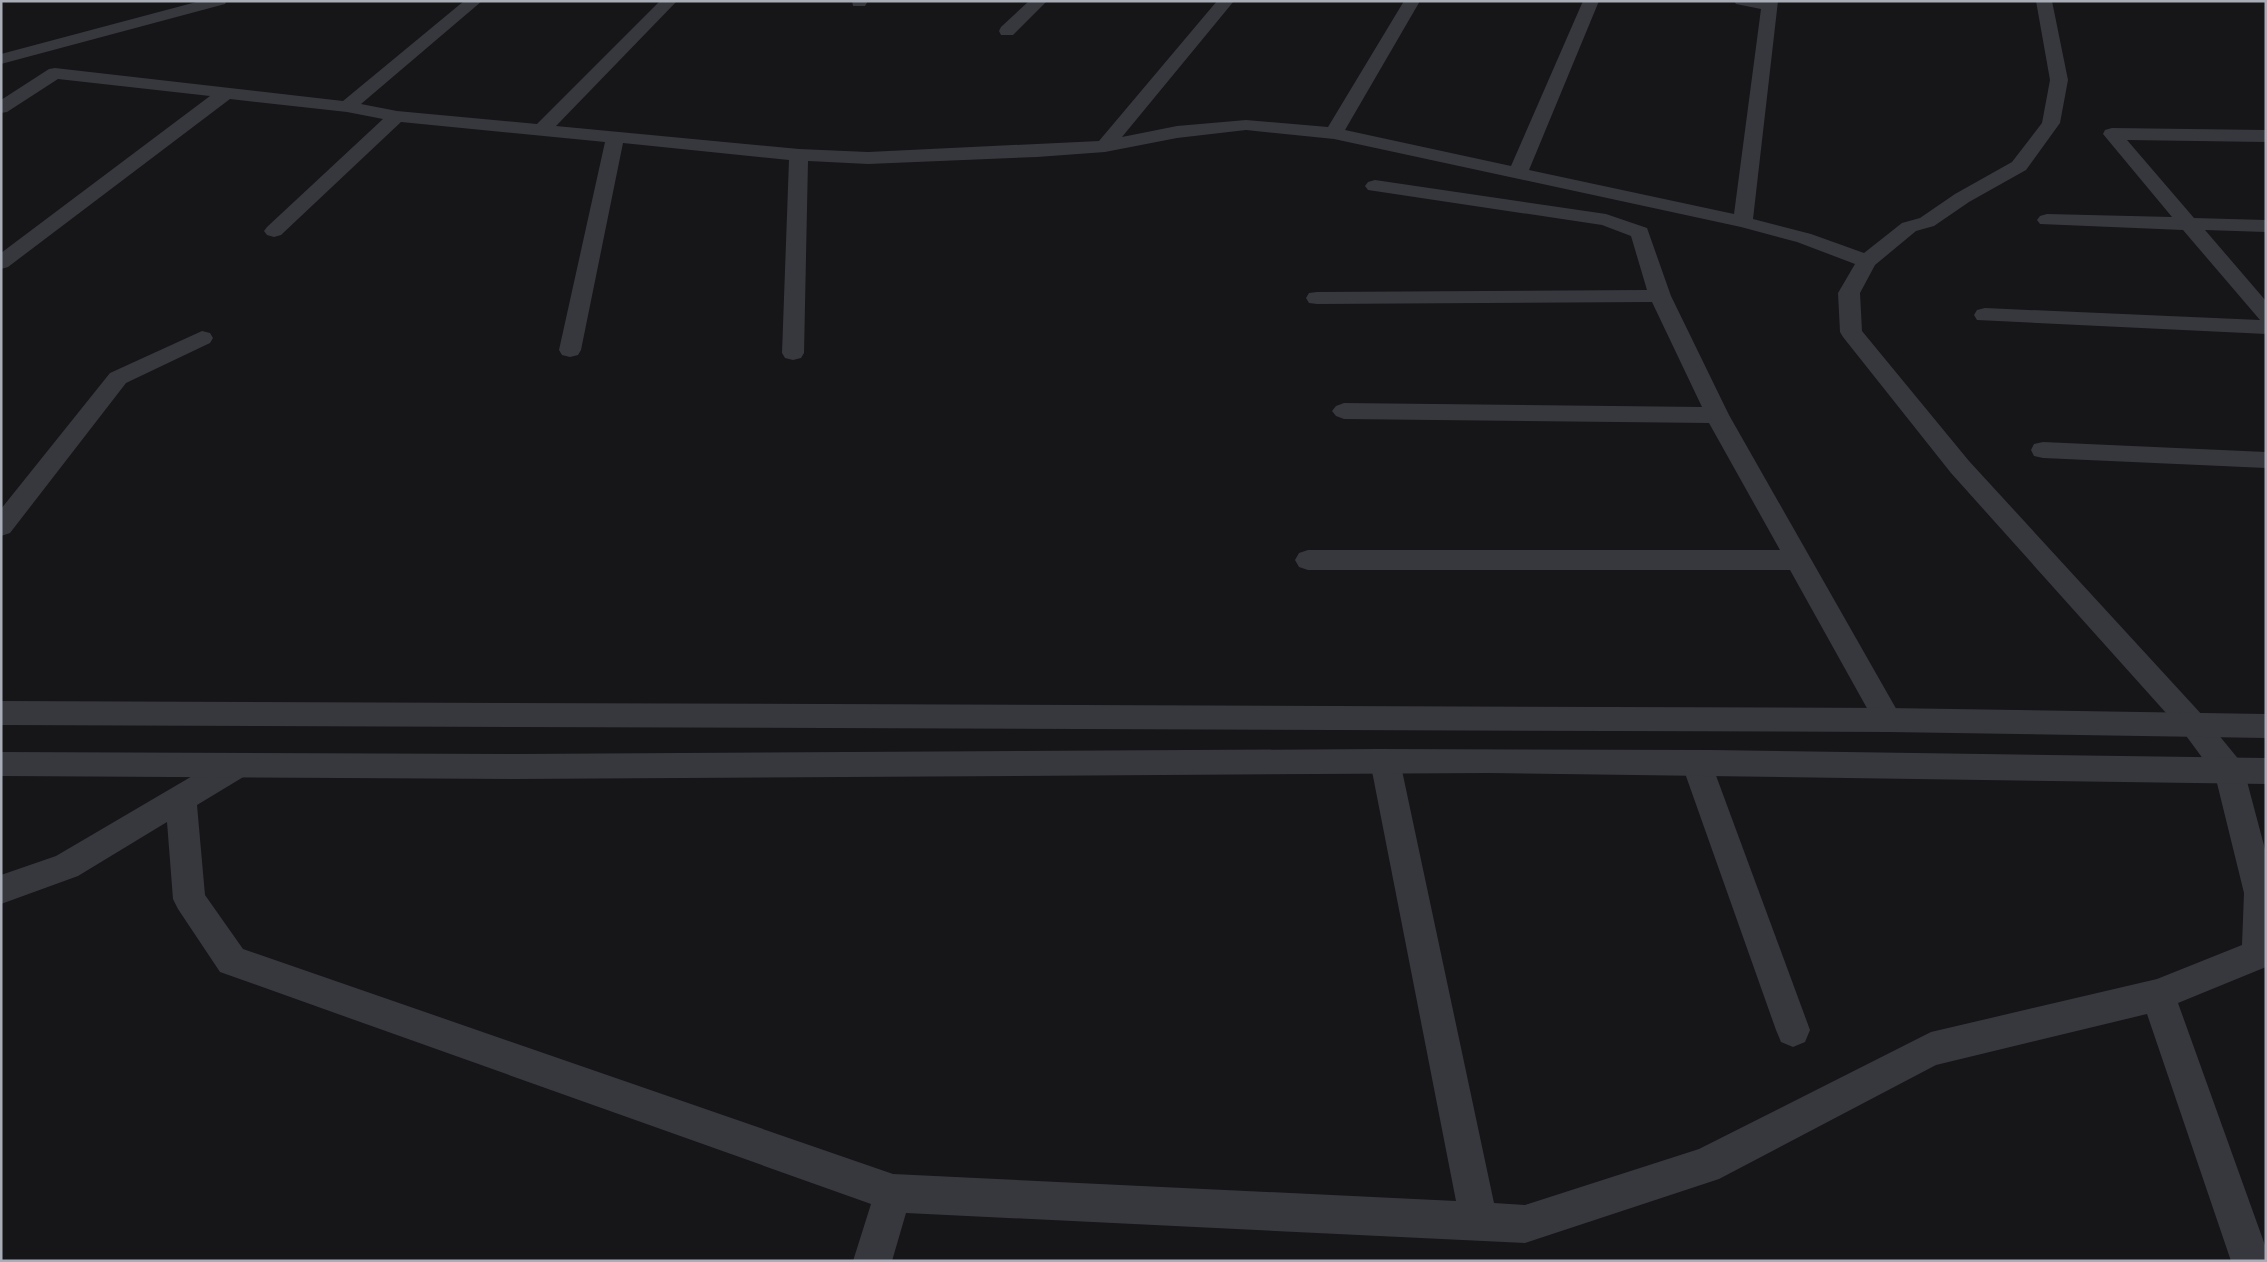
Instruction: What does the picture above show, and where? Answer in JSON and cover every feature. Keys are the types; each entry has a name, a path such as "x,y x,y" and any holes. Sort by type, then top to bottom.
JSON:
{"street":[{"path":"1,59 219,1"},
{"path":"347,107 474,1"},
{"path":"543,129 669,1"},
{"path":"1006,31 1039,1"},
{"path":"1105,146 1226,1"},
{"path":"1334,133 1412,1"},
{"path":"1518,172 1591,1"},
{"path":"1742,1 1769,4 1743,222"},
{"path":"181,798 189,900 232,961 893,1192 1525,1224 1706,1166 1931,1049 2158,995 2258,954 2260,893 2229,770 2194,725 1960,467 1851,332 1849,293 1867,261 1909,227 1927,222 1962,198 2019,166 2051,123 2059,80 2044,1"},
{"path":"1,108 55,73 347,107 397,116 799,155 868,158 1037,151 1105,146 1177,132 1246,125 1334,133 1518,172 1743,222 1804,238 1867,261"},
{"path":"1,263 226,93"},
{"path":"274,231 397,116"},
{"path":"2266,136 2112,134 2266,315"},
{"path":"570,350 615,136"},
{"path":"793,352 799,155"},
{"path":"1376,186 1606,220 1640,232 1660,296 1717,415 1888,720"},
{"path":"2047,220 2266,226"},
{"path":"1317,298 1660,296"},
{"path":"1985,315 2266,327"},
{"path":"1,527 118,378 202,338"},
{"path":"1344,411 1717,415"},
{"path":"2043,450 2266,460"},
{"path":"1308,560 1799,560"},
{"path":"1,713 1888,720 2266,726"},
{"path":"1,764 234,767 1385,761 1696,762 2266,771"},
{"path":"1385,761 1479,1221"},
{"path":"1696,762 1792,1030"},
{"path":"1,890 67,866 234,767"},
{"path":"2158,995 2251,1261"},
{"path":"872,1261 893,1192"}]}
